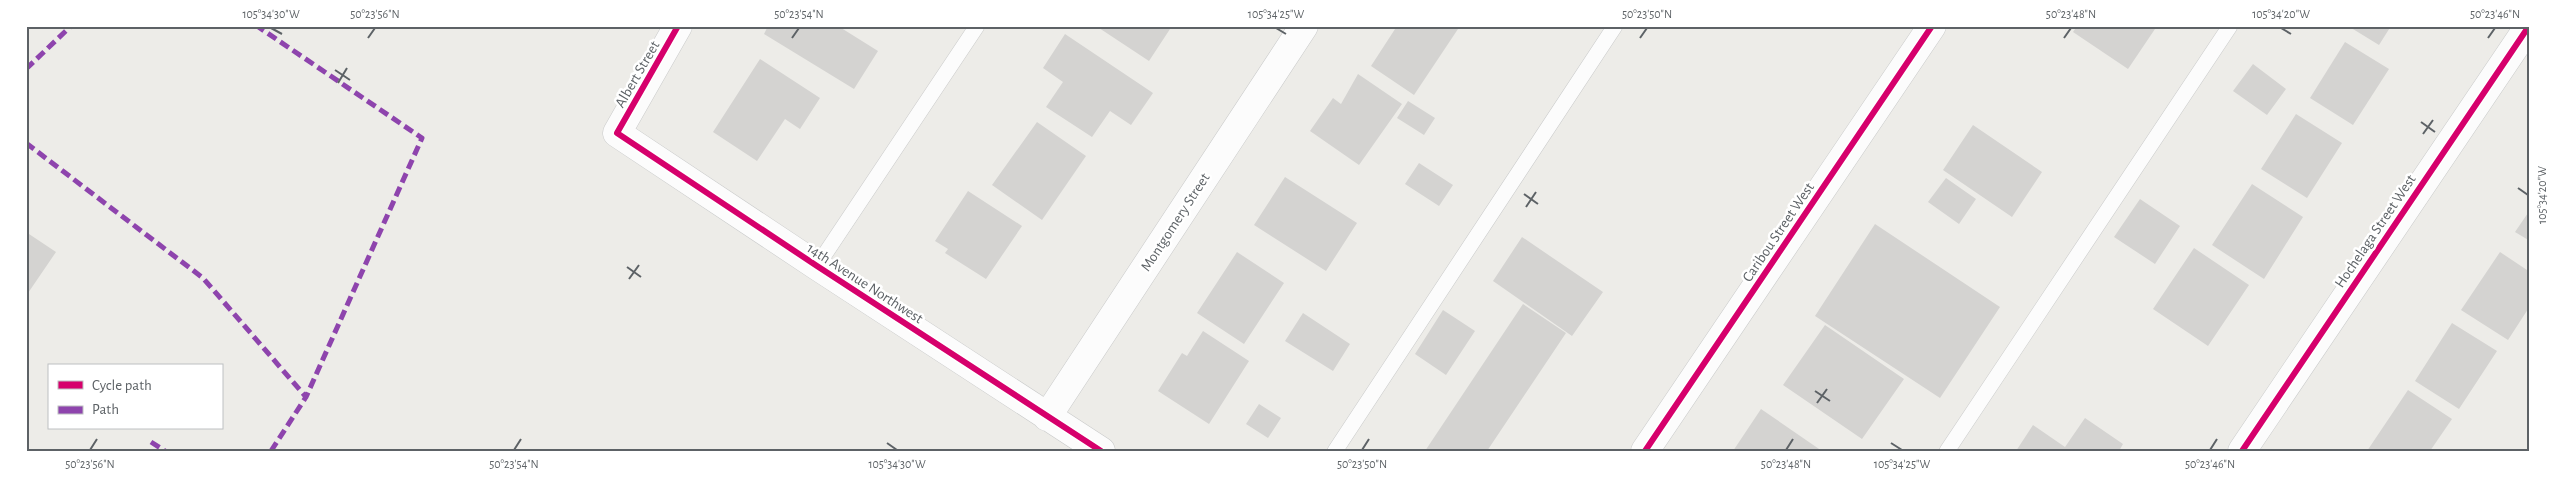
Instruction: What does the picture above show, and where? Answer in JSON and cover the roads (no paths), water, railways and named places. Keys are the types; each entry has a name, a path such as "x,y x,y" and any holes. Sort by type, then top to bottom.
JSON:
{"street":[{"name":"Albert Street","path":"617,133 678,26"},
{"name":"Montgomery Street","path":"1047,417 1304,26"},
{"name":"Caribou Street West","path":"1645,451 1932,26"},
{"name":"Hochelaga Street West","path":"2242,451 2529,26"},
{"name":"14th Avenue Northwest","path":"617,133 816,266 1101,451"}],"lane":[{"path":"816,266 977,26"},
{"path":"1335,451 1615,26"},
{"path":"1947,451 2230,26"}]}
